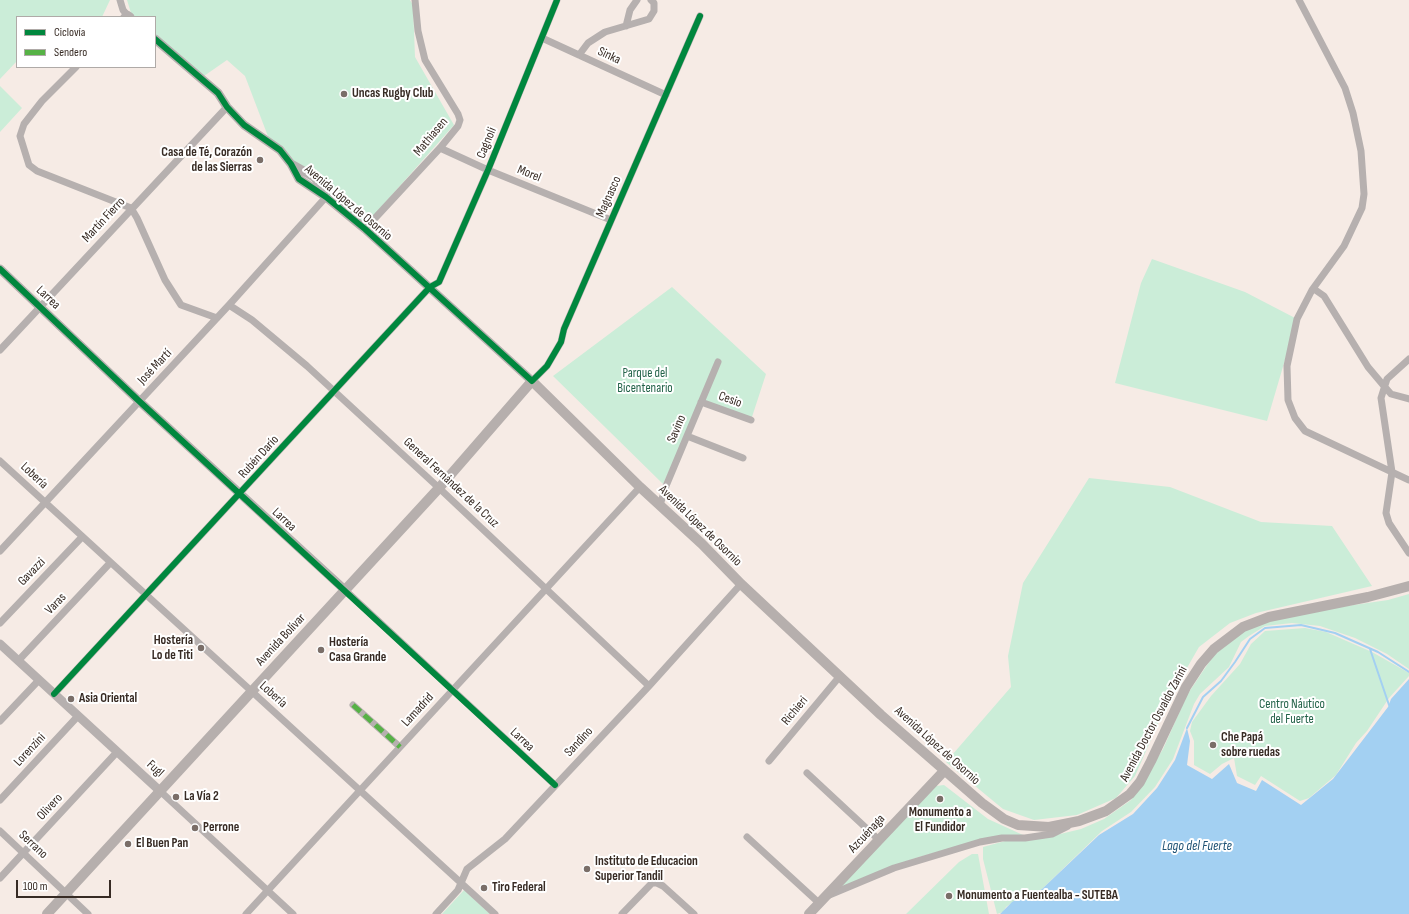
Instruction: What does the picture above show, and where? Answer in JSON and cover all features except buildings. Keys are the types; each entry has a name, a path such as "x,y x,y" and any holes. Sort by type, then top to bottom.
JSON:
{"main road":[{"name":"Avenida López de Osornio","path":"532,381 640,487 702,544 741,584 944,771 982,803 1011,822 1040,827 1077,822"},
{"name":"Avenida Bolívar","path":"47,914 439,488 532,381"},
{"name":"Avenida Doctor Osvaldo Zarini","path":"1077,822 1106,810 1130,794 1140,782 1152,761 1186,687 1201,664 1214,649 1243,627 1269,617 1368,597 1409,586"},
{"name":"Azcuénaga","path":"809,914 944,771"}],"street":[{"path":"120,0 123,10 127,16"},
{"name":"Mathiasen","path":"364,229 440,148 458,126 460,120 458,114 425,60 418,32 415,0"},
{"name":"Cagnoli","path":"430,287 439,282 488,170 557,0"},
{"path":"626,26 630,10 637,0"},
{"path":"579,55 595,38 605,32 649,19 654,11 654,3 651,0"},
{"path":"1299,0 1345,88 1361,151 1364,194 1362,208 1344,246 1314,288 1297,319 1287,366 1288,400 1295,418 1305,431 1409,480"},
{"name":"Magnasco","path":"532,381 547,366 555,353 700,16"},
{"name":"Sinka","path":"542,38 666,95"},
{"name":"Avenida López de Osornio","path":"156,40 218,93 227,107 244,125 280,150 291,164 314,177 321,185 326,197 430,287 532,381"},
{"path":"75,68 42,101 24,124 20,136 29,165 37,171 131,208 165,280 181,305 217,318"},
{"name":"Martín Fierro","path":"0,350 131,208 227,107"},
{"name":"Morel","path":"440,148 488,170 611,220"},
{"name":"José Martí","path":"0,551 229,305 326,197"},
{"name":"Larrea","path":"0,269 240,494 453,689 555,785"},
{"name":"Rubén Darío","path":"54,694 430,287"},
{"path":"1314,288 1324,296 1368,367 1384,386 1391,394 1409,399"},
{"name":"General Fernández de la Cruz","path":"229,305 258,325 334,391 649,686"},
{"path":"1409,359 1387,380 1381,398 1382,415 1392,472 1386,513 1389,523 1409,552"},
{"name":"Savino","path":"660,505 666,486 718,362"},
{"name":"Cesio","path":"702,402 751,420"},
{"path":"687,436 743,458"},
{"name":"Lobería","path":"0,461 110,564 495,914"},
{"name":"Lamadrid","path":"246,914 640,487"},
{"name":"Gavazzi","path":"0,623 82,537"},
{"name":"Varas","path":"18,661 110,564"},
{"name":"Sandino","path":"436,914 462,883 467,869 505,840 649,686 741,584"},
{"name":"Fugl","path":"0,645 293,914"},
{"name":"Richieri","path":"769,761 840,676"},
{"path":"0,722 39,680"},
{"path":"353,705 400,747"},
{"name":"Lorenzini","path":"0,800 78,716"},
{"name":"Olivero","path":"0,878 117,752"},
{"path":"807,773 879,840"},
{"name":"Avenida Doctor Osvaldo Zarini","path":"822,900 894,868 980,842 1002,838 1026,838 1052,834 1077,822"},
{"name":"Serrano","path":"0,831 88,914"},
{"path":"747,837 822,900"},
{"path":"622,914 652,883 657,883 664,886 694,914"}],"green space":[{"path":"0,0 110,0 102,16 16,16 16,62 0,79"},
{"name":"Uncas Rugby Club","path":"127,0 410,0 413,5 415,57 454,125 367,223 364,223 348,215 269,139 245,76 227,60 204,76 156,35 156,16 134,16 131,13"},
{"path":"0,86 22,108 0,132"},
{"path":"1152,259 1245,292 1297,319 1267,421 1115,383 1141,283"},
{"name":"Parque del Bicentenario","path":"672,287 766,374 751,420 701,402 663,484 553,376"},
{"path":"1089,478 1170,487 1261,522 1332,526 1372,586 1256,613 1230,623 1199,647 1168,701 1135,776 1116,798 1077,815 1034,820 1003,809 946,762 1011,687 1008,656 1023,583"},
{"path":"1409,594 1409,669 1387,654 1355,638 1320,626 1292,623 1265,626 1241,642 1229,667 1200,694 1194,704 1173,759 1155,787 1131,812 1102,831 1042,889 1030,897 1017,899 1006,907 1003,912 997,914 983,859 983,847 1005,841 1052,836 1081,829 1104,819 1131,800 1163,749 1187,695 1203,671 1214,655 1246,630 1260,623 1333,608 1388,600"},
{"name":"Centro Náutico del Fuerte","path":"1305,628 1326,632 1372,652 1409,673 1409,676 1389,698 1367,731 1356,743 1336,775 1309,798 1300,801 1261,776 1255,785 1237,776 1234,758 1222,764 1210,774 1194,765 1194,741 1190,731 1192,722 1211,696 1240,664 1251,644 1265,631"},
{"path":"944,785 988,819 1023,835 952,848 919,857 901,863 836,891 936,786"},
{"path":"972,854 978,854 989,914 906,914 959,862"},
{"path":"464,890 490,914 442,914"}],"water":[{"name":"Lago del Fuerte","path":"1409,679 1409,914 1000,914 1017,899 1030,897 1042,889 1099,835 1133,814 1157,788 1175,760 1187,728 1190,741 1187,765 1212,779 1229,764 1237,783 1256,791 1262,780 1301,805 1333,779 1388,707 1391,699"}],"waterway":[{"path":"1187,728 1203,697 1221,681 1250,639 1265,628 1301,625 1335,633 1378,652 1409,672"},
{"path":"1370,649 1389,705"}],"marked path":[{"path":"353,705 400,747"}],"cycle path":[{"path":"54,694 430,287 439,282 488,170 557,0"},
{"path":"156,40 218,93 227,107 244,125 280,150 291,164 299,179 326,197 365,229 532,381 547,366 561,342 564,329 700,16"},
{"path":"0,269 139,401 555,785"}],"place":[{"name":"Uncas Rugby Club","path":"344,94"},
{"name":"Casa de Té, Corazón de las Sierras","path":"260,160"},
{"name":"Hostería Lo de Titi","path":"201,648"},
{"name":"Hostería Casa Grande","path":"321,650"},
{"name":"Asia Oriental","path":"71,699"},
{"name":"Che Papá sobre ruedas","path":"1213,745"},
{"name":"La Vía 2","path":"176,797"},
{"name":"Monumento a El Fundidor","path":"940,799"},
{"name":"Perrone","path":"195,828"},
{"name":"El Buen Pan","path":"128,844"},
{"name":"Instituto de Educacion Superior Tandil","path":"587,869"},
{"name":"Tiro Federal","path":"484,888"},
{"name":"Monumento a Fuentealba - SUTEBA","path":"949,896"}]}
